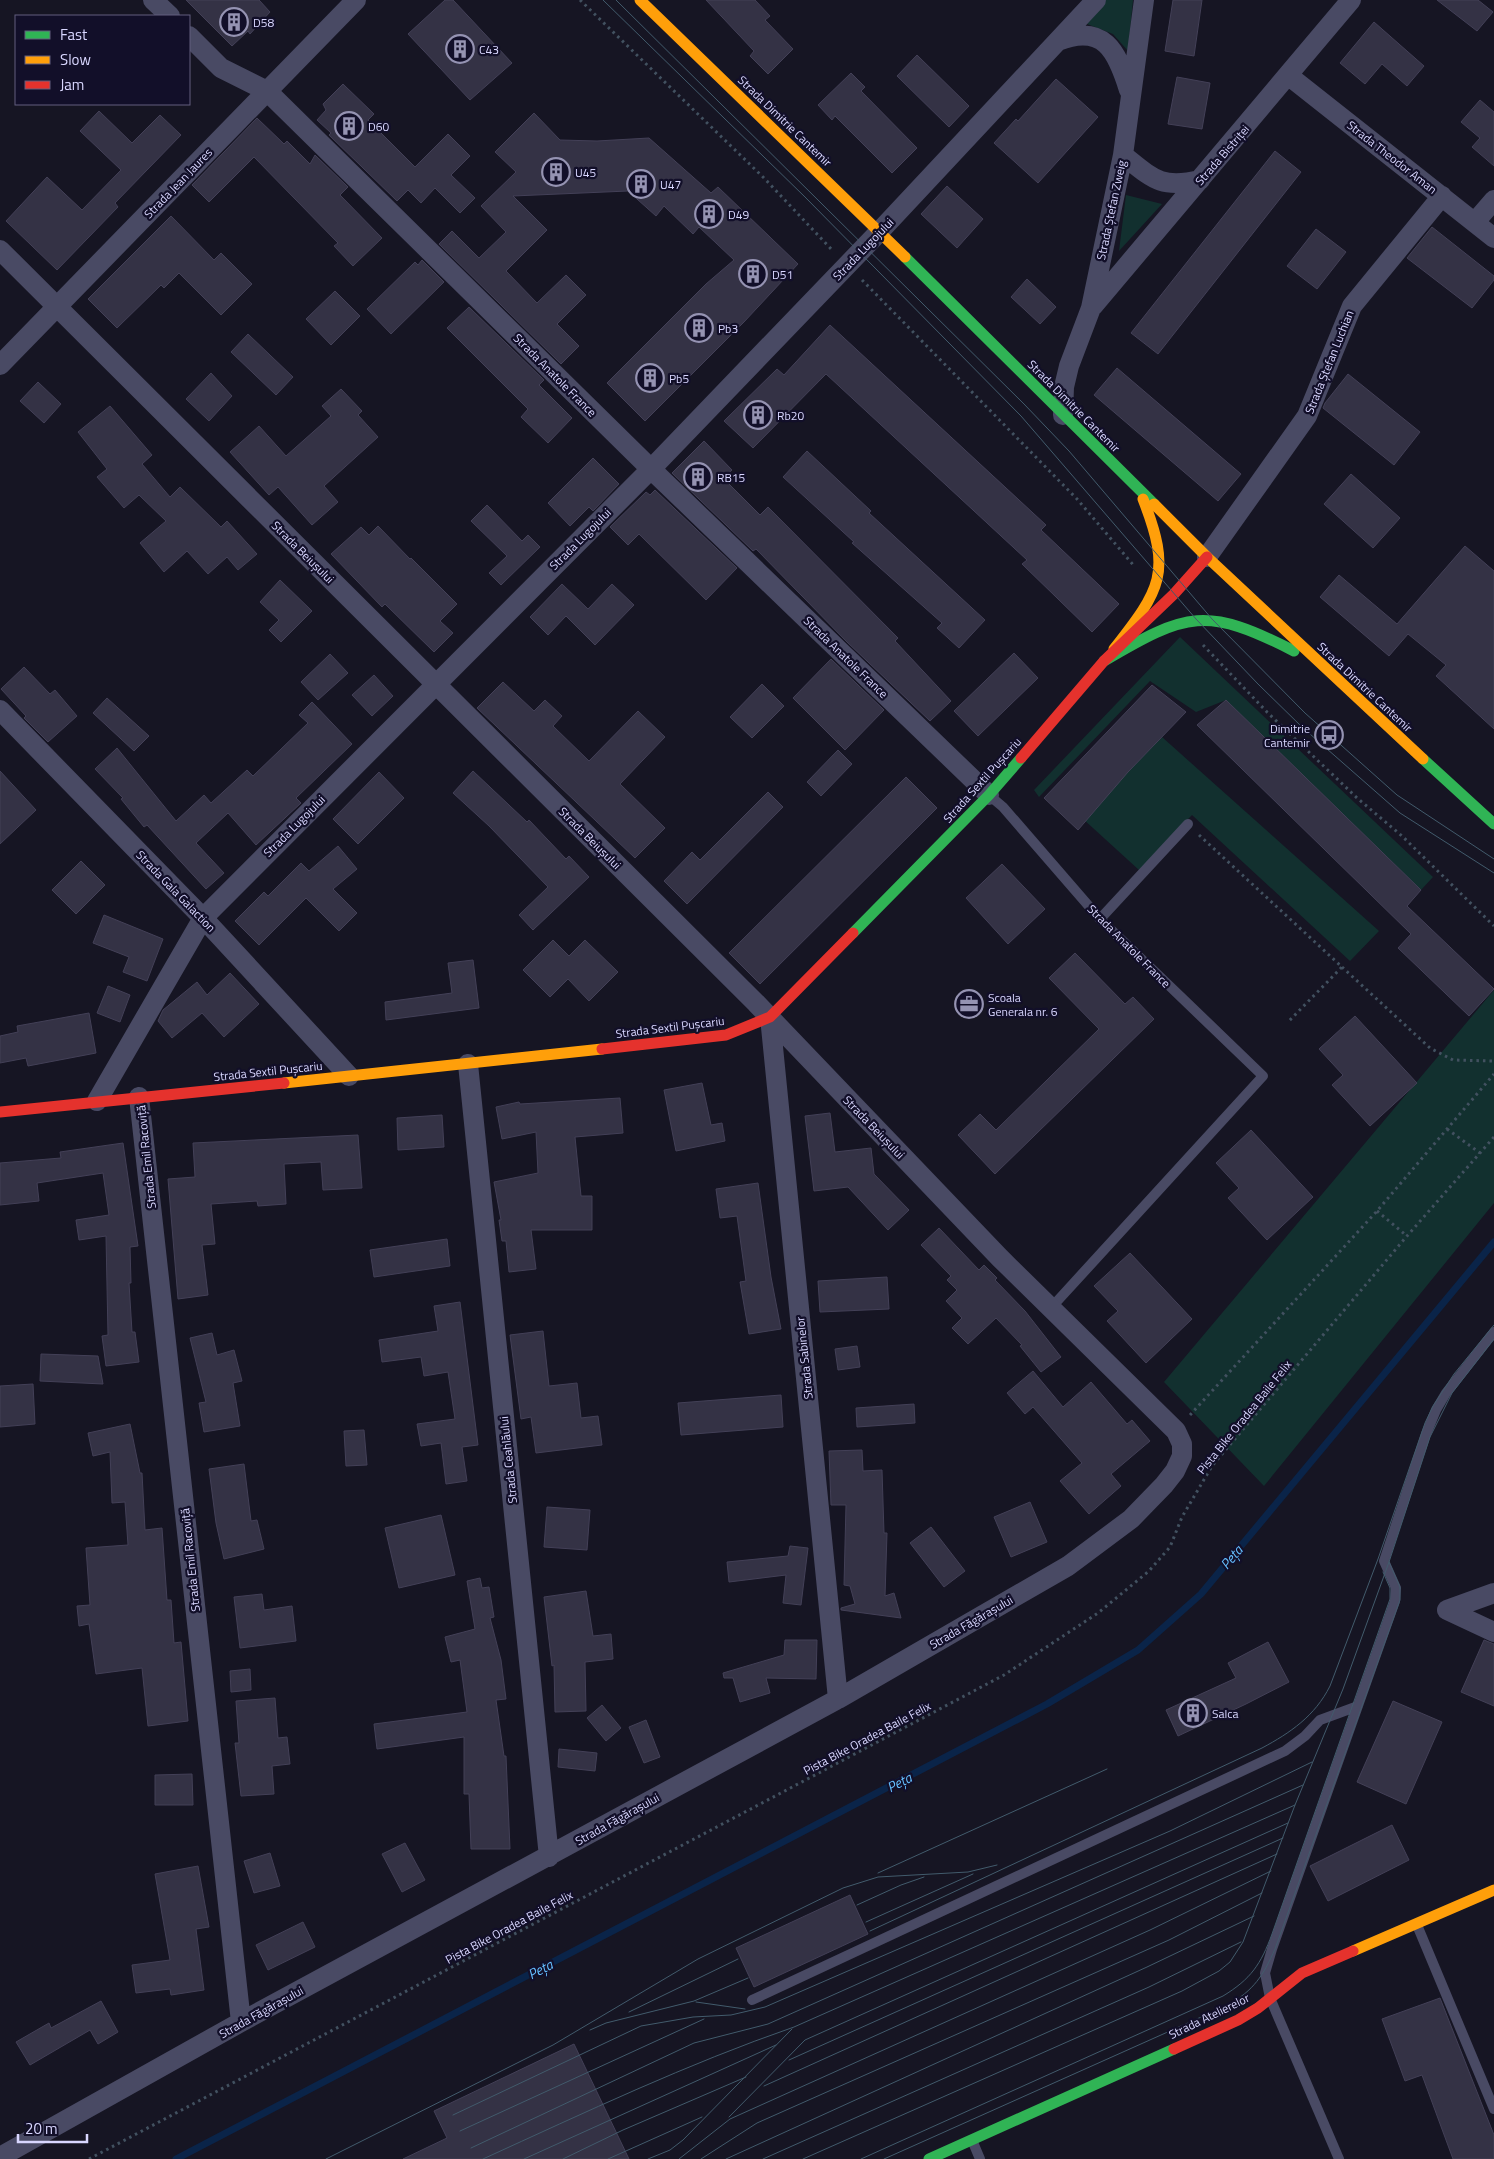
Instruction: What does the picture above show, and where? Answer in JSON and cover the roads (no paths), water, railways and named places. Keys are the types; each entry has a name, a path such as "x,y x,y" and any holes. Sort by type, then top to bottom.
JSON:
{"main road":[{"name":"Strada Dimitrie Cantemir","path":"640,0 879,232 1206,557 1494,824"},
{"path":"1104,661 1146,608 1155,592 1160,577 1158,540 1138,489"},
{"name":"Strada Sextil Pușcariu","path":"0,1112 468,1064 726,1035 770,1017 989,795 1104,661 1174,594 1206,557"},
{"path":"1104,661 1154,632 1180,622 1212,619 1271,639 1323,667"},
{"name":"Strada Atelierelor","path":"929,2159 1238,2020 1258,2008 1302,1973 1494,1890"}],"street":[{"path":"153,0 169,15"},
{"name":"Strada Jean Jaures","path":"0,365 356,0"},
{"name":"Strada Lugojului","path":"97,1102 203,918 651,469 879,232 1096,0"},
{"name":"Strada Ștefan Zweig","path":"1064,415 1064,387 1069,366 1091,308 1123,155 1144,0"},
{"name":"Strada Bistriței","path":"1091,308 1289,76 1351,0"},
{"path":"1058,41 1075,34 1089,35 1104,42 1114,53 1124,72 1130,94"},
{"name":"Strada Anatole France","path":"190,37 221,68 267,91 651,469 989,795"},
{"name":"Strada Theodor Aman","path":"1289,76 1494,238"},
{"path":"1123,155 1153,178 1165,183 1179,184 1200,180"},
{"name":"Strada Ștefan Luchian","path":"1206,557 1308,416 1352,306 1442,196"},
{"path":"1475,222 1494,200"},
{"name":"Strada Beiușului","path":"0,250 770,1017 1050,1309 1176,1431"},
{"name":"Strada Gala Galaction","path":"0,710 203,918 349,1076"},
{"name":"Strada Sabinelor","path":"770,1017 838,1699"},
{"name":"Strada Ceahlăului","path":"468,1064 549,1857"},
{"name":"Strada Emil Racoviță","path":"139,1097 241,2022"},
{"name":"Strada Făgărașului","path":"0,2158 241,2022 838,1699 1051,1576 1100,1543 1130,1519 1175,1471 1182,1456 1182,1444 1176,1431"},
{"path":"1494,1593 1448,1610 1494,1632"}],"lane":[{"name":"Strada Anatole France","path":"989,795 1003,807 1100,919 1263,1076 1050,1309"},
{"path":"1100,919 1188,824"},
{"path":"1338,2159 1270,1998 1265,1973 1395,1601 1396,1588 1384,1561 1426,1434 1446,1394 1494,1332"},
{"path":"752,2000 1285,1751 1305,1736 1320,1720 1358,1706"},
{"path":"1416,1924 1494,2109"},
{"path":"971,2139 980,2159"}],"waterway":[{"name":"Peța","path":"176,2159 1047,1704 1138,1650 1201,1594 1494,1242"}],"tram line":[{"path":"603,0 805,197 1021,416 1196,619 1258,684 1302,727 1400,813 1494,873"},
{"path":"616,0 1024,404 1069,451 1212,619 1305,713 1397,795 1494,859"},
{"path":"870,1931 1262,1748 1301,1723 1317,1706 1330,1686 1378,1559 1425,1423 1433,1406 1454,1374 1494,1325"},
{"path":"803,2159 1182,1991 1219,1971 1230,1962 1243,1942 1295,1805 1343,1689 1389,1562 1430,1437 1452,1393 1494,1339"},
{"path":"884,2159 1228,2005 1245,1994 1257,1982 1275,1949 1400,1600 1400,1587 1389,1562"},
{"path":"861,2159 1223,1996 1248,1977 1264,1954 1272,1934 1390,1599 1390,1588 1383,1572"},
{"path":"453,2115 641,2026 693,2017 731,2015 765,2007 1170,1831 1312,1762"},
{"path":"878,1873 1107,1769"},
{"path":"471,2148 694,2043 768,2024 1303,1785"},
{"path":"483,2159 598,2106 754,2041 794,2027 1295,1805"},
{"path":"729,2117 805,2040 1288,1823"},
{"path":"789,2060 1283,1838"},
{"path":"764,2086 1277,1854"},
{"path":"326,2159 553,2045 698,1959 843,1888 878,1877 968,1872 997,1865"},
{"path":"679,2159 730,2119 1150,1930 1271,1871"},
{"path":"866,1922 973,1874"},
{"path":"857,1905 924,1877"},
{"path":"701,2159 757,2123 1169,1940 1262,1893"},
{"path":"726,2159 1147,1967 1254,1916"},
{"path":"763,2159 1149,1987 1241,1942"},
{"path":"629,2012 738,1959"},
{"path":"590,2030 606,2023 694,2001 748,1978"},
{"path":"696,2002 745,2009"},
{"path":"460,2131 704,2019"},
{"path":"648,2159 670,2150 683,2140 792,2029"},
{"path":"524,2159 776,2045"},
{"path":"563,2159 623,2130 746,2077"},
{"path":"608,2159 702,2117"}],"place":[{"name":"D58","path":"234,22"},
{"name":"C43","path":"460,49"},
{"name":"D60","path":"349,126"},
{"name":"U45","path":"556,172"},
{"name":"U47","path":"641,184"},
{"name":"D49","path":"709,214"},
{"name":"D51","path":"753,274"},
{"name":"Pb3","path":"699,328"},
{"name":"Pb5","path":"650,378"},
{"name":"Rb20","path":"758,415"},
{"name":"RB15","path":"698,477"},
{"name":"Dimitrie Cantemir","path":"1329,735"},
{"name":"Scoala Generala nr. 6","path":"969,1004"},
{"name":"Salca","path":"1193,1713"}]}
